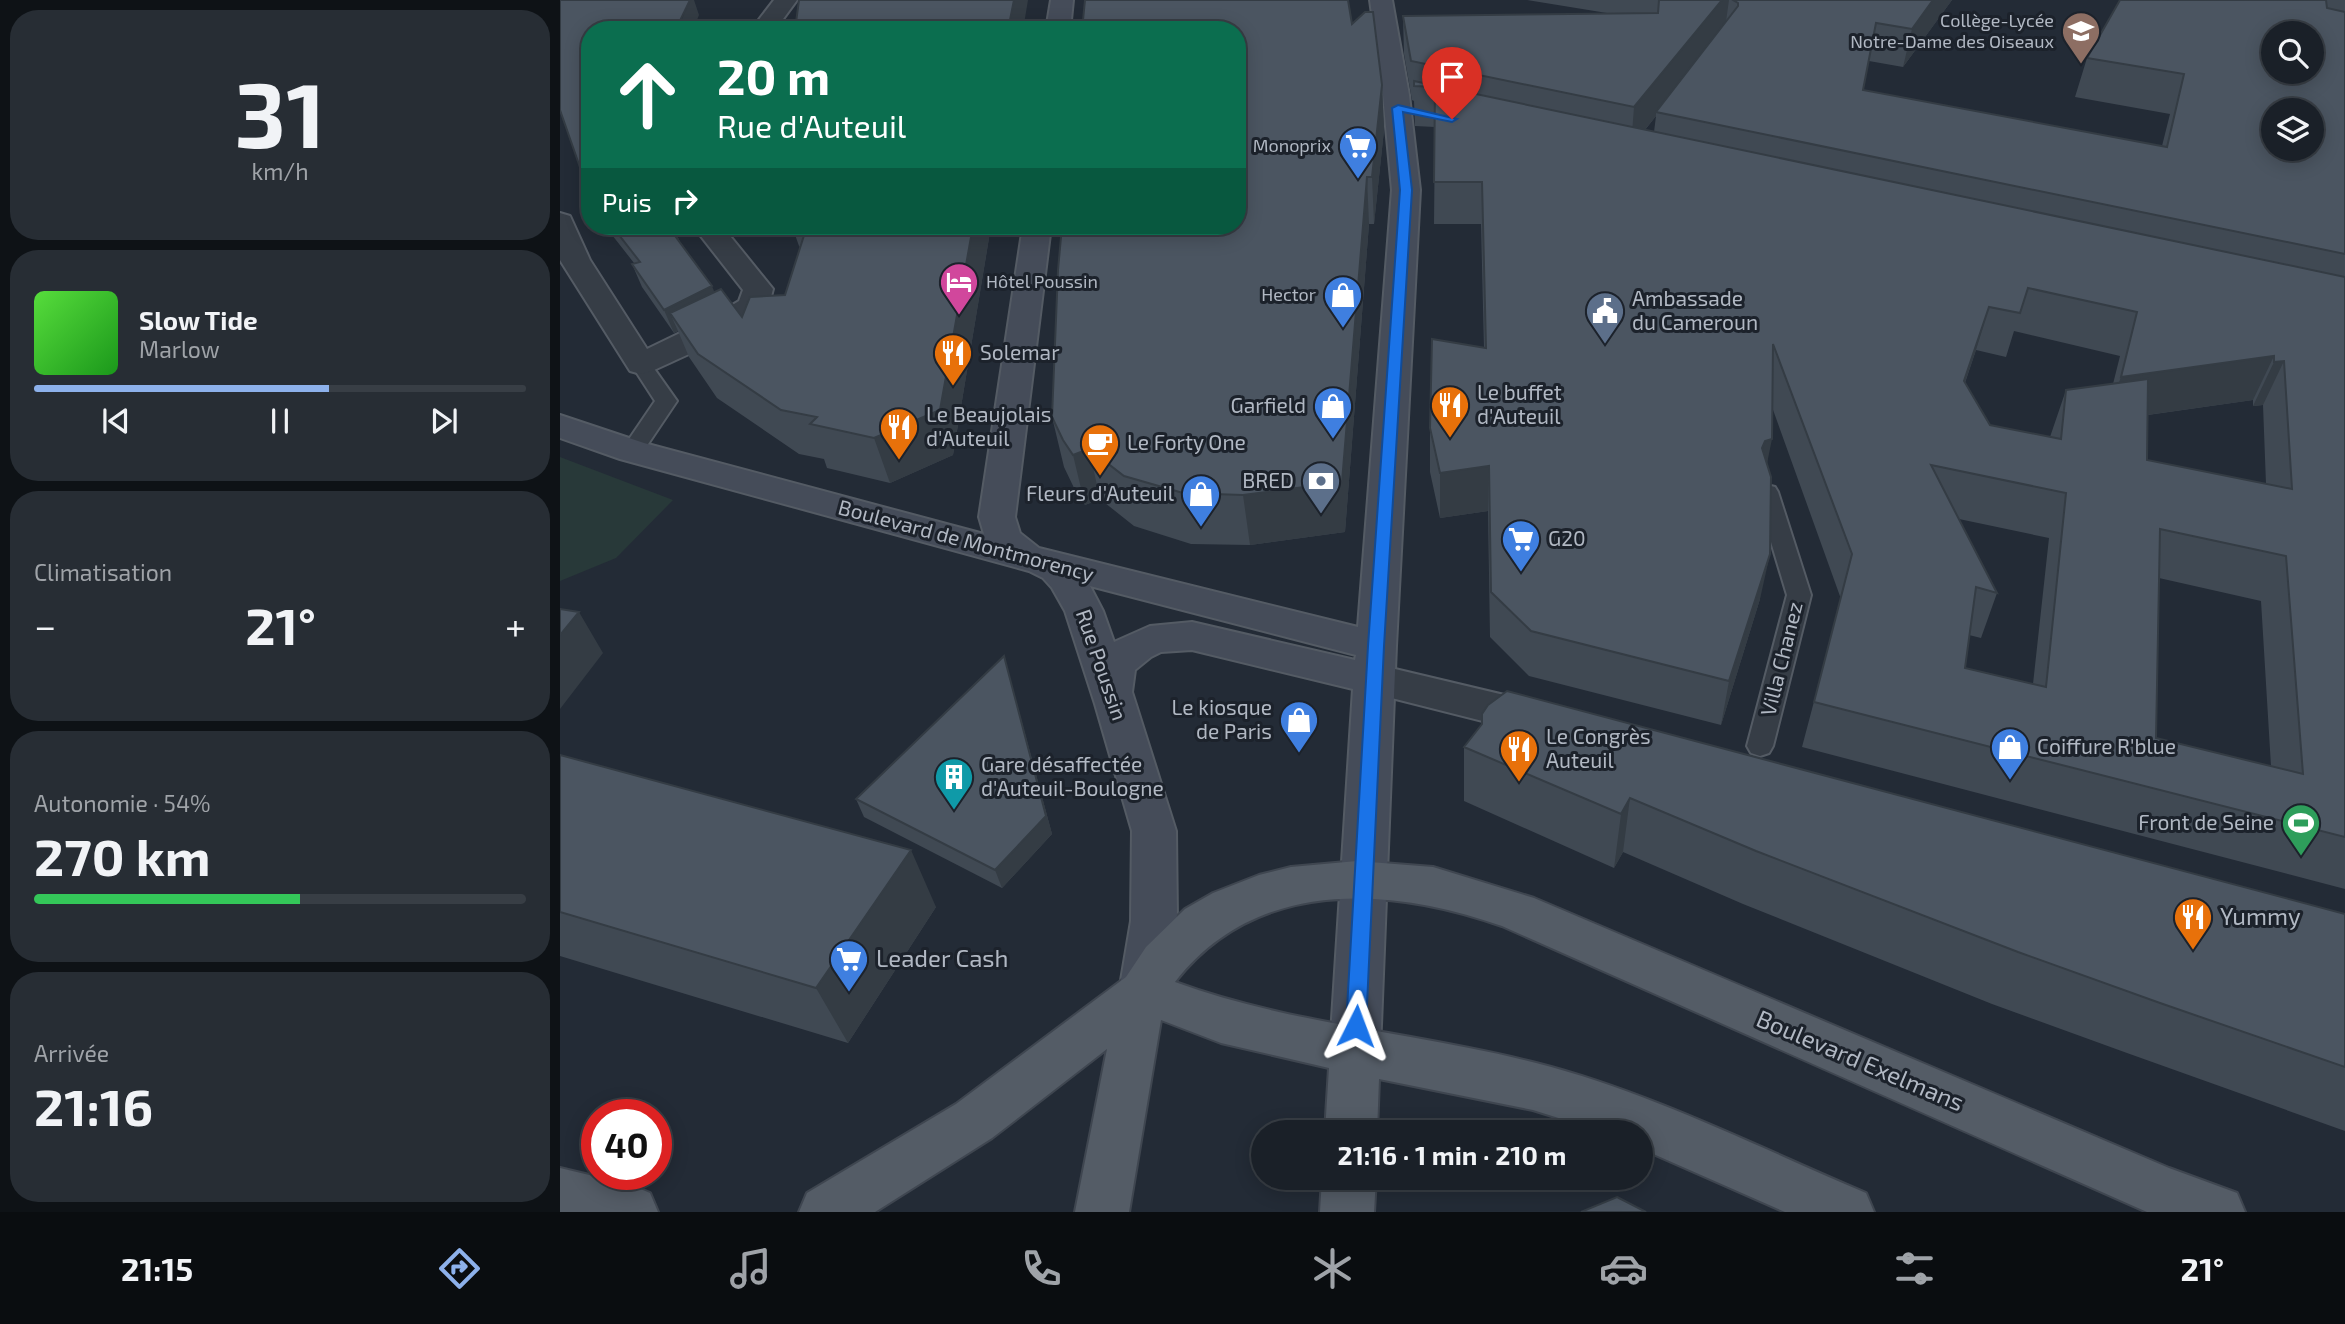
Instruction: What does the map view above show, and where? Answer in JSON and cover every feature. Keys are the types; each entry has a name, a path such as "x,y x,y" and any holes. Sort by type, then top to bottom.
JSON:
{"main road":[{"name":"Boulevard Exelmans","path":"1143,992 1166,957 1183,939 1198,924 1226,908 1284,888 1318,881 1363,880 1422,885 1464,894 1502,907 2152,1188 2218,1212"},
{"path":"1143,992 1221,1021 1280,1036 1533,1086 1594,1103 1847,1212"},
{"path":"826,1212 974,1121 1143,992"},
{"path":"1101,1212 1143,992"},
{"path":"1352,1120 1355,1050"},
{"path":"1347,1212 1348,1190"},
{"path":"560,1194 631,1212"}],"street":[{"path":"771,21 786,0"},
{"path":"1059,21 1062,0"},
{"path":"1355,1050 1375,663 1412,110 1381,0"},
{"path":"560,222 575,260 641,364 720,326 753,306 758,289 715,235"},
{"name":"Rue Poussin","path":"1037,235 997,517 999,531 1006,543 1060,572 1075,594 1112,692 1154,831 1154,921 1143,992"},
{"name":"Boulevard de Montmorency","path":"560,426 632,451 1033,559 1375,663"},
{"path":"1112,692 1112,677 1128,652 1152,639 1192,636 1375,663 1479,703 1570,727"}],"lane":[{"path":"632,451 666,401 641,364"},
{"name":"Villa Chanez","path":"1754,766 1799,596 1768,492"}],"shaded area":[{"path":"560,457 673,500 616,558 560,581"}],"building":[{"path":"560,0 690,0 680,21 581,21 581,170 560,110"},
{"path":"799,0 1014,0 1010,21 796,21"},
{"path":"1085,0 1348,0 1352,24 1365,12 1373,12 1382,85 1372,177 1367,177 1342,482 1243,495 1183,493 1124,476 1089,449 1073,455 1063,440 1052,417 1061,235 1246,235 1246,21 1083,21"},
{"path":"1659,0 1722,0 1634,107 1411,61 1403,16 1658,13"},
{"path":"1733,0 1933,0 1912,29 1876,23 1863,90 2167,147 2184,74 2087,58 2120,0 2326,0 2327,8 2345,12 2345,254 1656,112 1738,6"},
{"path":"1414,81 2345,277 2345,837 1814,702 1852,554 1773,344 1772,439 1765,441 1762,448 1771,477 1770,554 1729,681 1531,631 1491,592 1489,466 1440,473 1430,428 1432,339 1486,348 1482,182 1434,182 1435,87 1414,86","holes":["2028,288 2137,312 2121,377 2274,356 2274,362 2284,361 2292,489 2147,460 2148,379 2066,390 2061,439 1990,425 1964,381 1989,307 2020,313","1931,465 2066,493 2046,687 1965,668 1976,587 1997,593","2160,529 2286,556 2303,774 2156,738"]},
{"path":"619,235 674,235 712,286 664,310 632,264 640,262"},
{"path":"804,235 971,235 940,410 874,438 810,424 817,417 781,410 698,354 670,313 721,289 742,317 750,297 785,295"},
{"path":"560,609 579,612 560,635"},
{"path":"1004,656 1046,816 995,870 856,799"},
{"path":"1507,691 2345,914 2345,1067 2018,952 1756,851 1630,798 1621,814 1464,747 1482,724 1482,714 1488,705"},
{"path":"560,755 911,850 816,988 560,912"},
{"path":"1617,1197 1646,1212 1581,1212"}],"place":[{"name":"Collège-Lycée Notre-Dame des Oiseaux","path":"2081,65"},
{"name":"Monoprix","path":"1358,180"},
{"name":"Hôtel Poussin","path":"959,316"},
{"name":"Hector","path":"1343,329"},
{"name":"Ambassade du Cameroun","path":"1605,345"},
{"name":"Solemar","path":"953,387"},
{"name":"Le buffet d'Auteuil","path":"1450,439"},
{"name":"Garfield","path":"1333,440"},
{"name":"Le Beaujolais d'Auteuil","path":"899,461"},
{"name":"Le Forty One","path":"1100,477"},
{"name":"BRED","path":"1321,515"},
{"name":"Fleurs d'Auteuil","path":"1201,528"},
{"name":"G20","path":"1521,573"},
{"name":"Le kiosque de Paris","path":"1299,754"},
{"name":"Coiffure R'blue","path":"2010,781"},
{"name":"Le Congrès Auteuil","path":"1519,783"},
{"name":"Gare désaffectée d'Auteuil-Boulogne","path":"954,811"},
{"name":"Front de Seine","path":"2301,857"},
{"name":"Yummy","path":"2193,951"},
{"name":"Leader Cash","path":"849,993"}],"route":[{"path":"1356,1026 1376,646 1406,190 1398,108 1452,119"}]}
